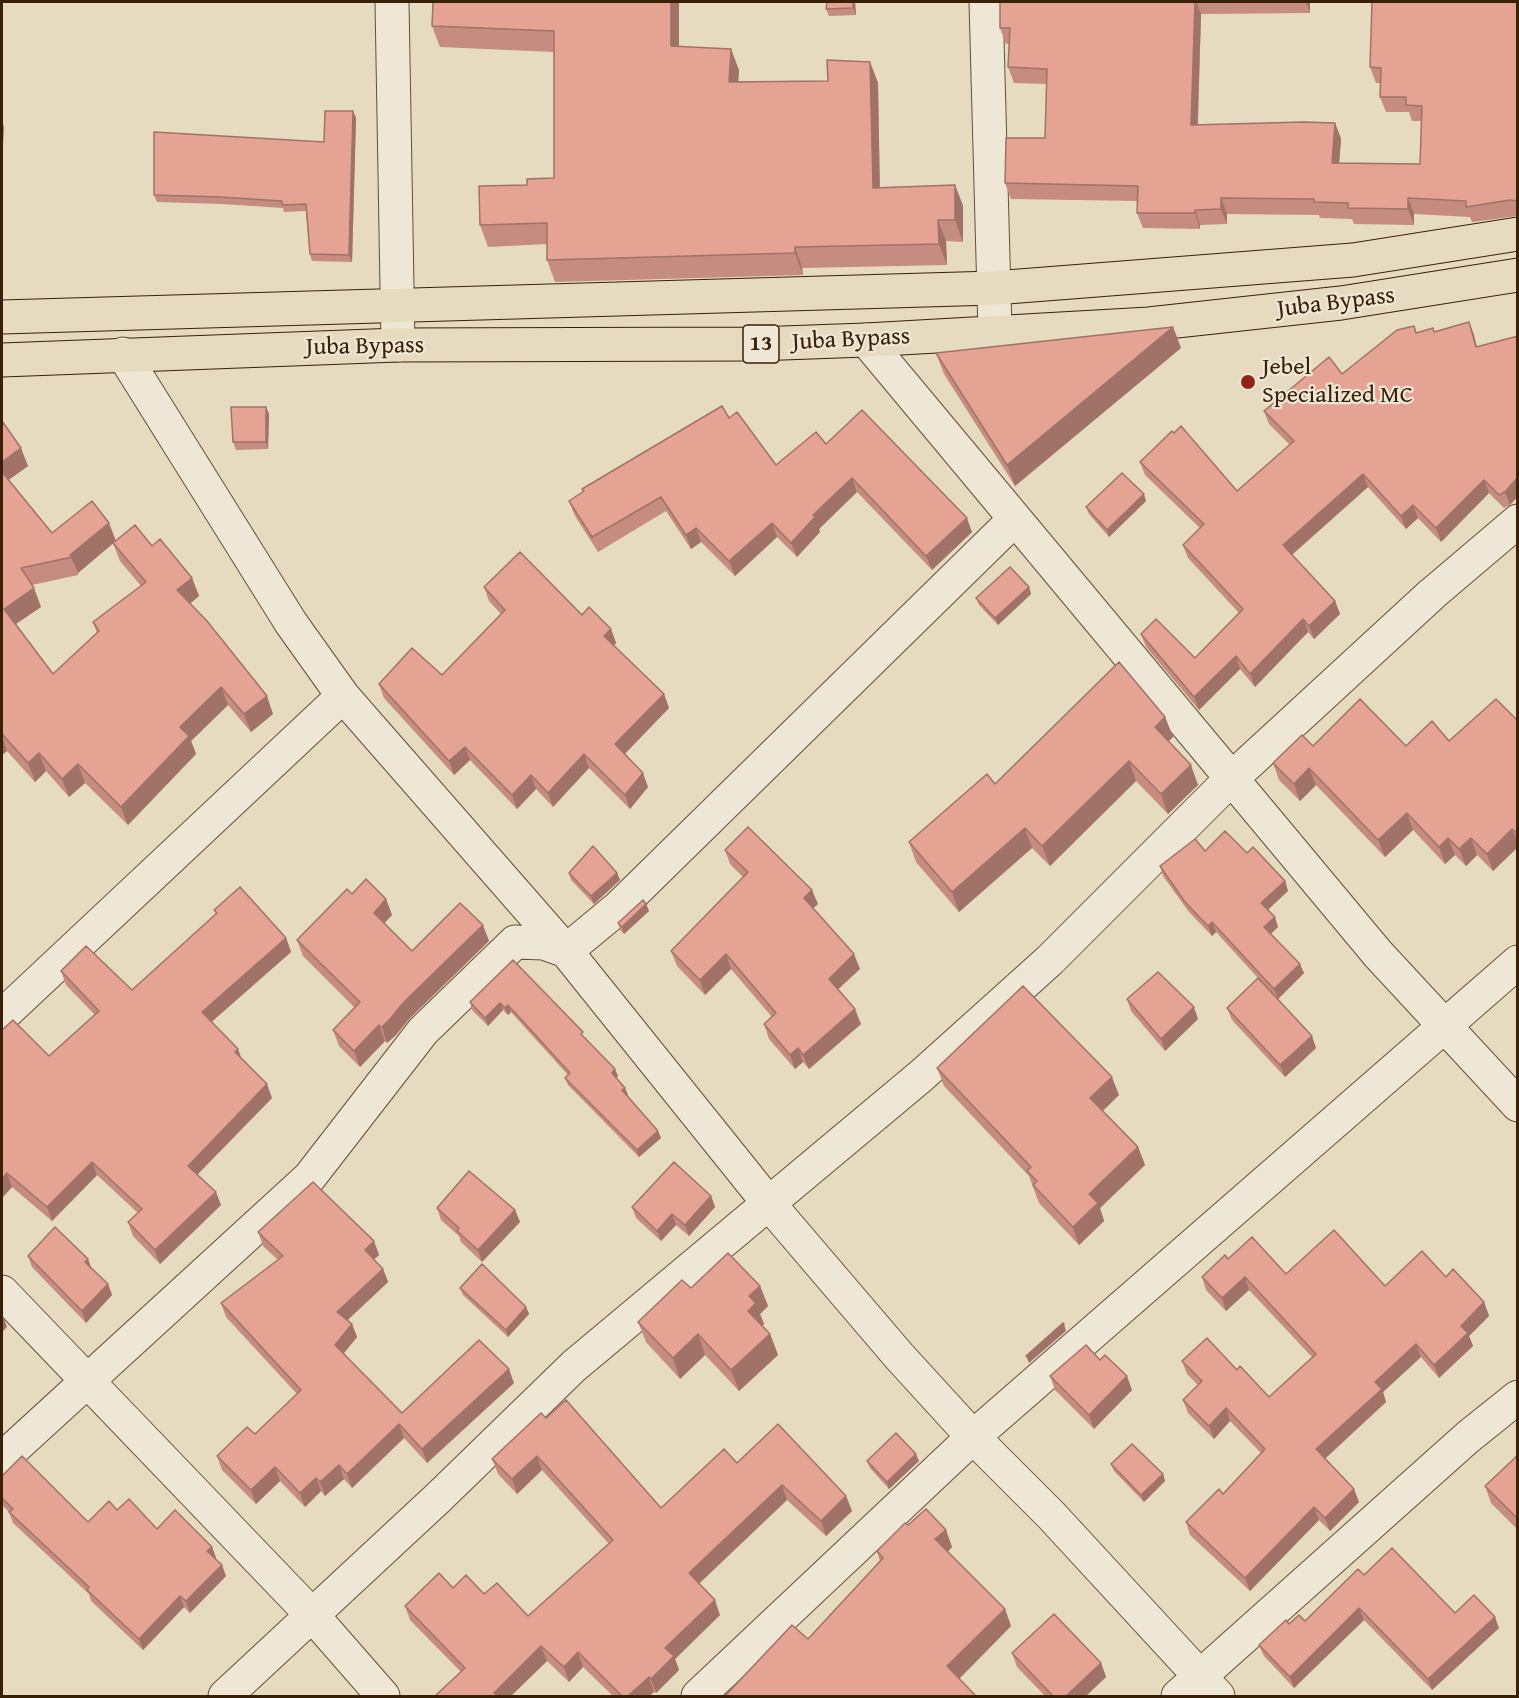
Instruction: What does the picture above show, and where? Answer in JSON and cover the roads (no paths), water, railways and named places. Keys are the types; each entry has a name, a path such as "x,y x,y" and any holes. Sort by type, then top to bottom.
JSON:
{"main road":[{"name":"Juba Bypass","path":"2,317 994,288 1353,260 1518,234"},
{"name":"Juba Bypass","path":"2,360 398,345 755,344 866,340 1149,324 1341,303 1518,275"}],"street":[{"path":"392,2 398,345"},
{"path":"986,2 995,332"},
{"path":"866,340 1377,954 1518,1105"},
{"path":"123,354 291,623 343,696 566,951 770,1205 899,1356 973,1437 1051,1515 1198,1690 1468,1437 1518,1397"},
{"path":"566,951 618,908 1015,519"},
{"path":"225,1696 314,1616 574,1366 770,1205 796,1178 921,1076 1050,960 1231,779 1432,594 1518,521"},
{"path":"2,1016 343,696"},
{"path":"2,1459 309,1178 423,1031 514,942 544,943 566,951"},
{"path":"698,1696 973,1437 1518,962"},
{"path":"2,1292 314,1616 383,1696"}],"place":[{"name":"Jebel Specialized MC","path":"1248,382"}]}
